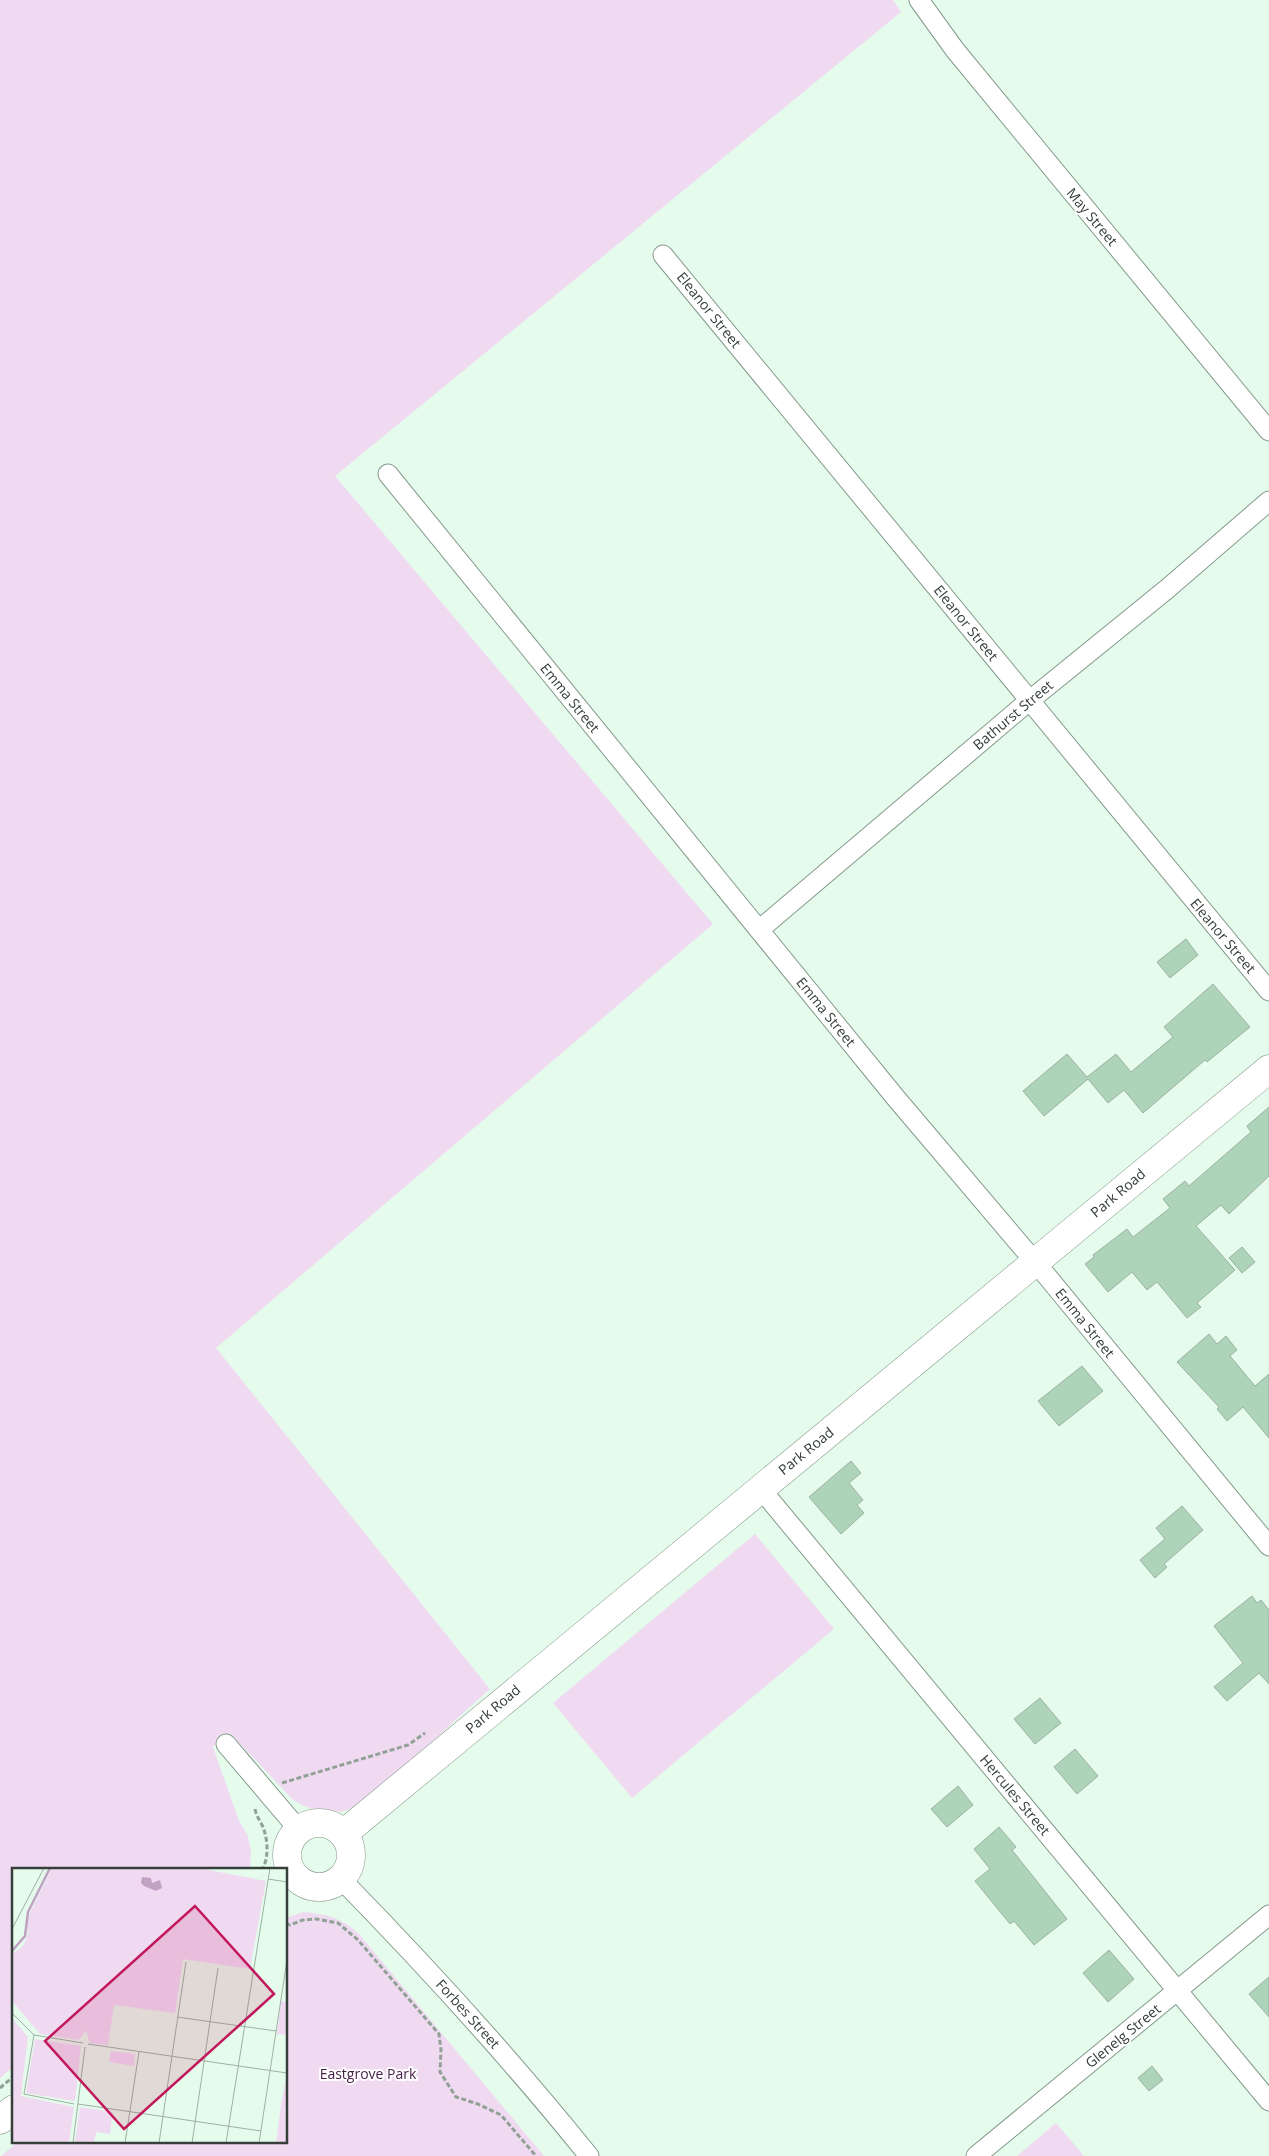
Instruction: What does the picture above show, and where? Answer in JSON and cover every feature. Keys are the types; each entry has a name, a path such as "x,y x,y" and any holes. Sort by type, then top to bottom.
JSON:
{"street":[{"name":"May Street","path":"919,0 955,50 1269,431"},
{"name":"Eleanor Street","path":"663,255 1269,992"},
{"name":"Emma Street","path":"388,474 895,1097 1035,1262 1269,1546"},
{"name":"Bathurst Street","path":"759,930 1029,701 1167,589 1269,501"},
{"name":"Park Road","path":"343,1834 1269,1069"},
{"name":"Hercules Street","path":"760,1488 1269,2101"},
{"path":"226,1744 299,1830"},
{"path":"319,1823 334,1827 343,1834 348,1844 350,1859 345,1873 332,1884 308,1885 290,1878 287,1852 289,1844 299,1830 319,1823"},
{"name":"Forbes Street","path":"340,1878 454,1997 526,2078 589,2156"},
{"name":"Glenelg Street","path":"976,2156 1269,1915"},
{"path":"0,2120 12,2110"}],"path":[{"path":"263,1868 267,1850 263,1829 255,1812 255,1807 267,1793 288,1780 408,1745 425,1733"},
{"path":"288,1924 316,1919 338,1923 358,1940 439,2034 441,2050 440,2072 456,2098 478,2104 500,2115 536,2156"},
{"path":"0,2088 12,2078"}],"green space":[{"path":"0,0 893,0 901,12 335,476 713,924 216,1348 490,1689 366,1799 344,1811 317,1810 293,1800 230,1733 213,1747 239,1821 248,1836 251,1852 248,1868 12,1868 12,2068 0,2078"},
{"path":"755,1534 834,1629 632,1798 553,1703"},
{"name":"Eastgrove Park","path":"303,1912 319,1914 346,1924 359,1934 544,2156 1,2156 16,2144 288,2144 288,1917"},
{"path":"1056,2123 1084,2156 1017,2156"}],"building":[{"path":"1186,939 1198,955 1170,978 1157,962"},
{"path":"1213,984 1250,1027 1207,1062 1205,1060 1143,1113 1124,1090 1108,1103 1088,1079 1044,1116 1023,1091 1067,1054 1087,1077 1116,1054 1131,1072 1173,1037 1164,1027"},
{"path":"1269,1107 1269,1176 1229,1214 1221,1205 1196,1226 1235,1270 1197,1303 1201,1307 1187,1318 1157,1282 1147,1290 1132,1272 1108,1292 1085,1264 1094,1257 1093,1255 1127,1229 1133,1237 1170,1208 1163,1199 1185,1181 1189,1186 1251,1132 1247,1126"},
{"path":"1242,1247 1255,1262 1242,1273 1229,1258"},
{"path":"1209,1334 1217,1344 1226,1336 1237,1350 1230,1356 1255,1386 1269,1374 1269,1438 1243,1407 1227,1421 1217,1409 1219,1407 1177,1362"},
{"path":"1082,1366 1103,1391 1059,1426 1038,1401"},
{"path":"851,1461 861,1473 849,1483 863,1500 857,1505 864,1513 841,1534 809,1497"},
{"path":"1182,1506 1203,1530 1164,1564 1167,1567 1155,1578 1140,1560 1165,1539 1156,1528"},
{"path":"1252,1596 1257,1603 1261,1600 1269,1610 1269,1684 1259,1673 1227,1701 1214,1687 1243,1663 1214,1626"},
{"path":"1040,1698 1061,1723 1035,1744 1014,1719"},
{"path":"1075,1749 1098,1776 1077,1794 1054,1767"},
{"path":"958,1786 973,1805 947,1827 931,1809"},
{"path":"999,1827 1016,1847 1012,1850 1067,1919 1034,1945 1014,1921 1010,1924 975,1881 990,1869 974,1849"},
{"path":"1109,1950 1134,1979 1108,2002 1083,1973"},
{"path":"1269,1977 1269,2017 1249,1994"},
{"path":"1152,2066 1163,2080 1149,2091 1138,2078"}]}
